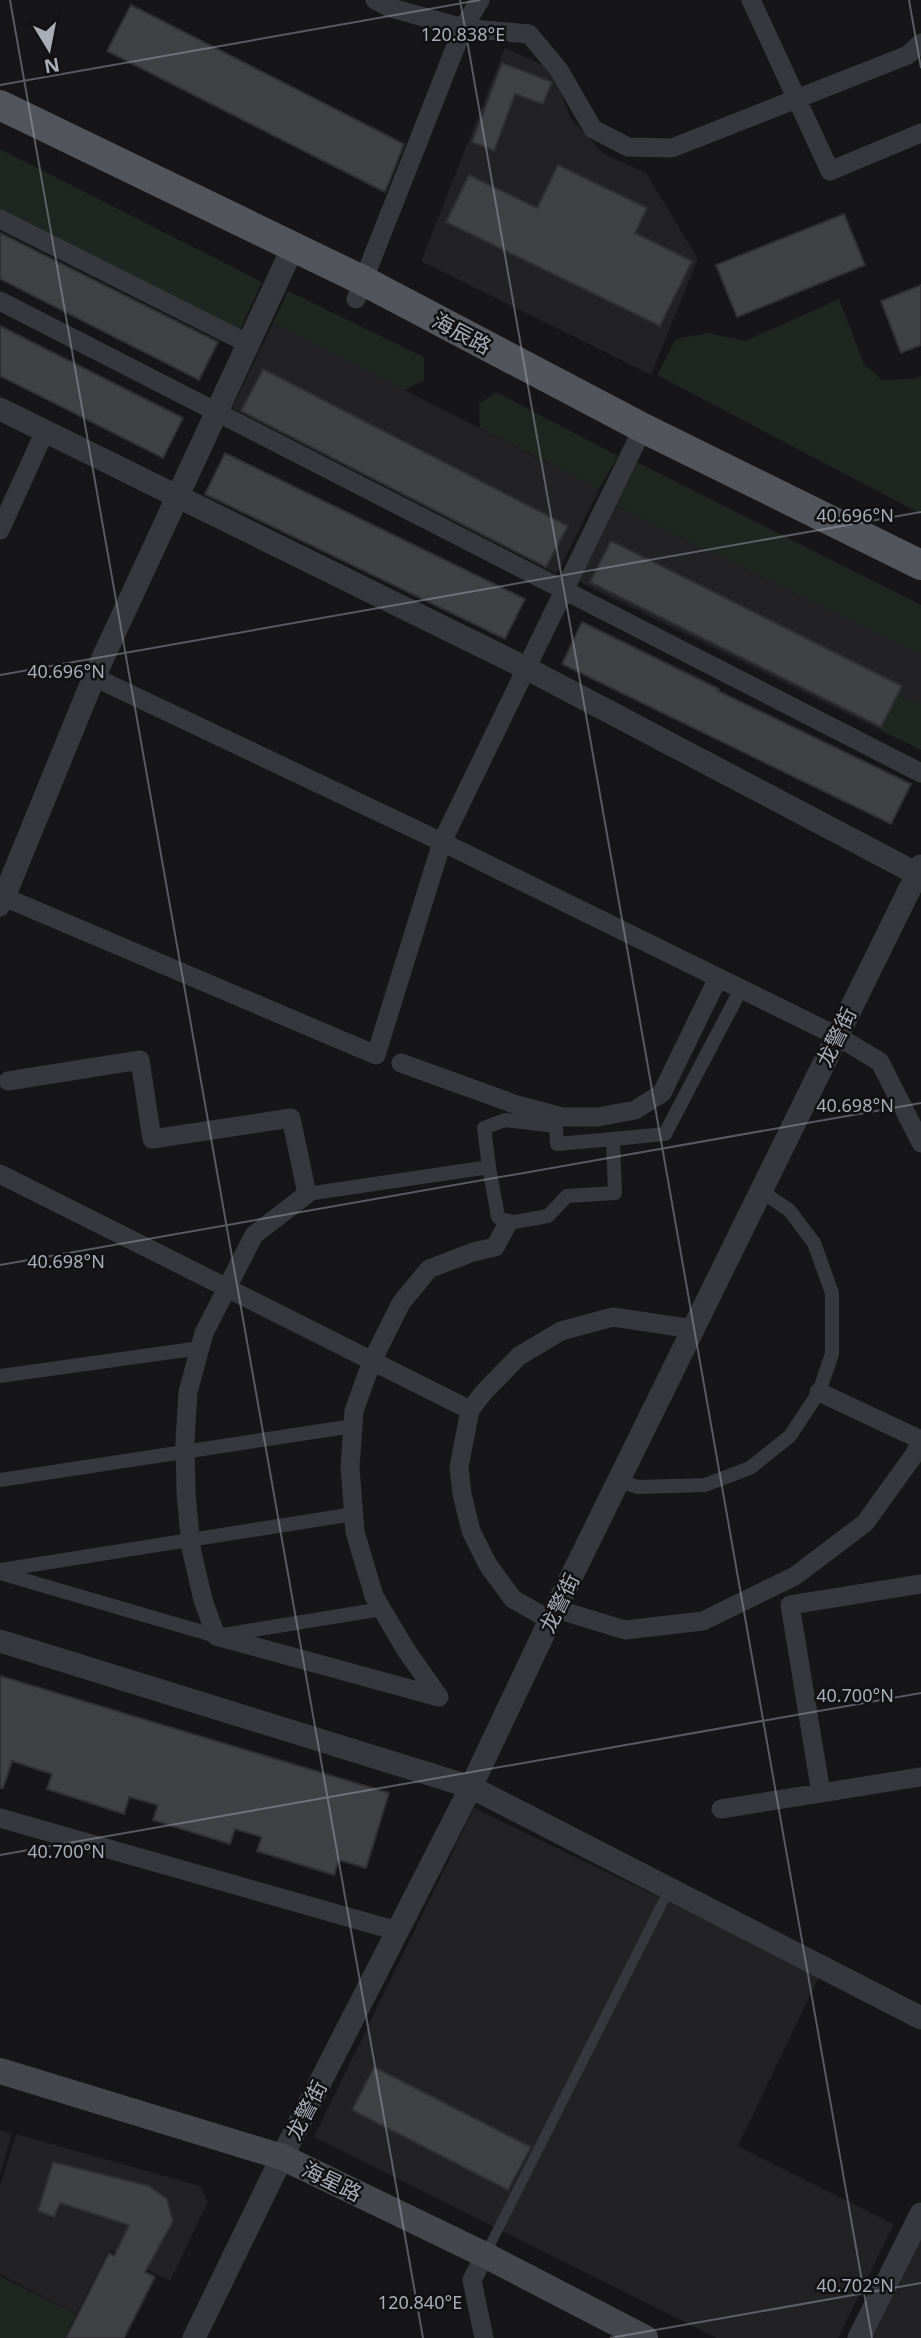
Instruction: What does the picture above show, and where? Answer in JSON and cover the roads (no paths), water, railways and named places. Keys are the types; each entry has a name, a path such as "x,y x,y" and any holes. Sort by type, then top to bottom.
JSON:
{"main road":[{"name":"海辰路","path":"0,105 289,256"},
{"name":"海辰路","path":"0,126 360,290 921,584"},
{"name":"海辰路","path":"639,436 921,565"},
{"name":"海星路","path":"0,2071 282,2157 485,2255 645,2338"}],"street":[{"path":"375,0 388,7 463,28 529,34 559,70 593,129 628,147 672,149 908,55 921,43"},
{"path":"360,290 463,28 480,0"},
{"path":"751,0 830,171 921,133"},
{"path":"0,219 249,344"},
{"path":"289,256 94,677 2,902 376,1055 442,842 639,436"},
{"path":"0,301 921,773"},
{"path":"0,409 526,668 920,872"},
{"path":"0,530 45,431"},
{"path":"94,677 442,842 837,1036 880,1062 921,1143"},
{"name":"龙警街","path":"194,2338 282,2157 471,1787 618,1481 920,872"},
{"path":"401,1063 517,1105 562,1117 598,1117 635,1110 662,1093 718,978"},
{"path":"612,1139 615,1193 567,1196 548,1216 508,1223 498,1217 484,1128 505,1120 556,1126 557,1144 665,1134 741,989"},
{"path":"8,1081 140,1060 152,1139 291,1118 307,1194"},
{"path":"216,1636 203,1600 190,1539 186,1452 188,1392 204,1333 254,1235 307,1194 489,1167"},
{"path":"0,1174 470,1410"},
{"path":"618,1481 638,1487 705,1485 750,1468 790,1436 819,1392 832,1354 832,1293 814,1243 789,1210 761,1191"},
{"path":"0,1571 216,1636 439,1697 406,1650 374,1595 355,1532 350,1467 354,1411 372,1361 401,1303 429,1269 472,1252 495,1247 508,1223"},
{"path":"693,1329 613,1317 561,1331 519,1356 470,1410 459,1467 462,1493 471,1531 488,1565 513,1599 553,1614 625,1630 703,1621 795,1576 865,1523 914,1455 921,1440 819,1392"},
{"path":"0,1376 200,1348"},
{"path":"0,1480 353,1426"},
{"path":"0,1571 354,1514"},
{"path":"778,1584 790,1605 821,1793"},
{"path":"790,1605 921,1584"},
{"path":"216,1636 382,1609"},
{"path":"0,1641 471,1787 921,2018"},
{"path":"721,1809 921,1777"},
{"path":"0,1818 397,1931"},
{"path":"859,2338 921,2214"},
{"path":"484,2338 472,2280 485,2255"}],"lane":[{"path":"485,2255 670,1889"}]}
